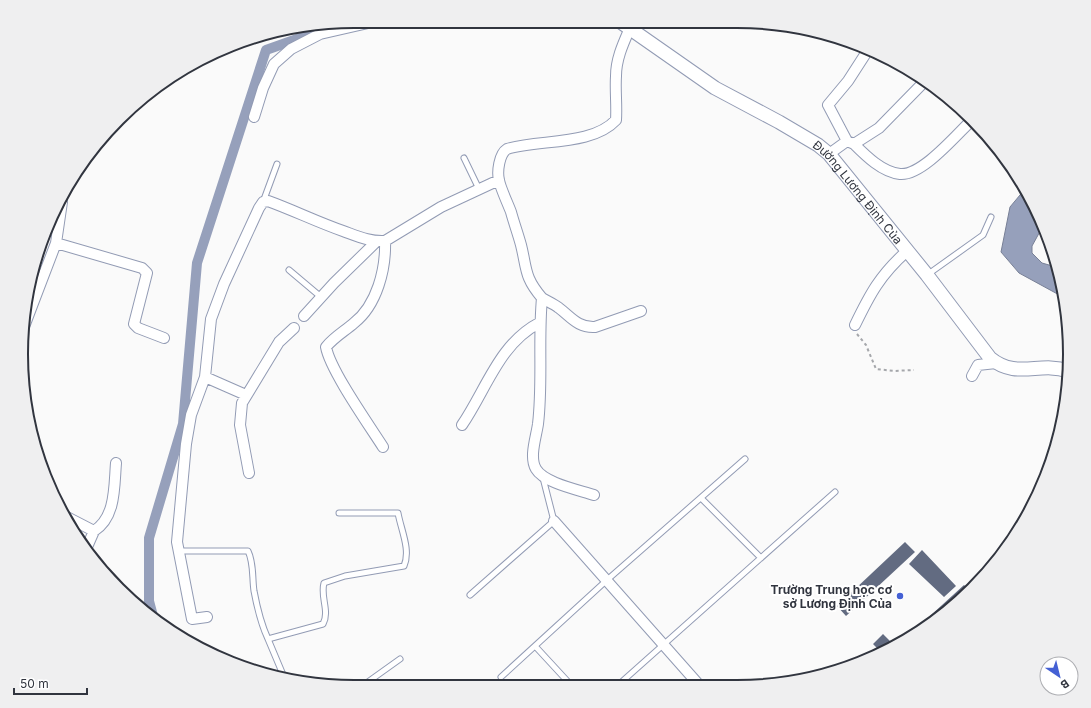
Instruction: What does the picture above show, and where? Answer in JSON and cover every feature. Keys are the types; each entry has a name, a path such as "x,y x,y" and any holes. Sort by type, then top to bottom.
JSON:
{"street":[{"path":"254,117 274,64 291,49 320,34 344,28"},
{"path":"626,28 616,75 616,120 610,126 581,137 507,149 503,152 501,157 499,180 521,245 524,268 531,285 542,298 559,308 581,326 587,327 595,327 640,311"},
{"name":"Đường Lương Định Của","path":"629,28 715,88 818,144 830,154 927,275 990,358 996,363 1006,369 1015,370 1039,368 1062,370"},
{"path":"865,54 848,81 828,104 850,142 880,166 900,174 910,173 921,167 968,123"},
{"path":"830,154 850,142 879,128 921,85"},
{"path":"304,316 321,297 381,241 441,207 499,180"},
{"path":"207,617 192,619 177,536 186,444 191,415 205,377 211,319 224,284 263,202 268,201 316,222 381,241"},
{"path":"32,307 56,243 60,214"},
{"path":"381,241 385,254 382,273 369,305 356,322 331,341 326,348 328,355 338,373 383,447"},
{"path":"56,243 142,268 147,273 134,324 138,328 164,338"},
{"path":"854,325 874,287 893,264 907,251"},
{"path":"542,298 539,323 539,413 533,462 543,478 594,495"},
{"path":"462,425 506,352 521,335 539,323"},
{"path":"249,473 240,425 242,403 279,342 294,328"},
{"path":"972,376 978,365 996,363"},
{"path":"205,377 246,395"},
{"path":"89,543 94,531 107,520 112,501 116,463"},
{"path":"74,521 94,531"},
{"path":"554,521 695,680"}],"lane":[{"path":"464,158 479,189"},
{"path":"263,202 277,164"},
{"path":"927,275 983,234 991,217"},
{"path":"289,270 321,297"},
{"path":"501,677 607,580 744,459"},
{"path":"470,595 554,521 543,478"},
{"path":"624,680 835,492"},
{"path":"701,498 761,558"},
{"path":"268,639 323,624 326,618 323,600 324,583 345,576 404,566 407,560 406,548 398,513 338,513"},
{"path":"179,551 248,551 251,557 254,590 263,628 282,672"},
{"path":"535,646 566,680"},
{"path":"371,680 400,659"}],"path":[{"path":"854,325 854,331 866,345 876,369 894,371 914,370"}],"water":[{"path":"1021,194 1039,233 1032,246 1032,253 1042,263 1051,265 1058,294 1019,273 1001,252 1010,207"}],"building":[{"path":"905,542 915,552 846,616 837,606"},
{"path":"922,550 956,586 944,597 909,564"},
{"path":"964,585 966,587 935,613 930,616"},
{"path":"883,634 890,641 877,648 873,644"}],"waterway":[{"path":"151,609 149,601 149,538 183,424 197,263 266,50 322,30"}],"place":[{"name":"Trường Trung học cơ sở Lương Định Của","path":"900,596"}]}
